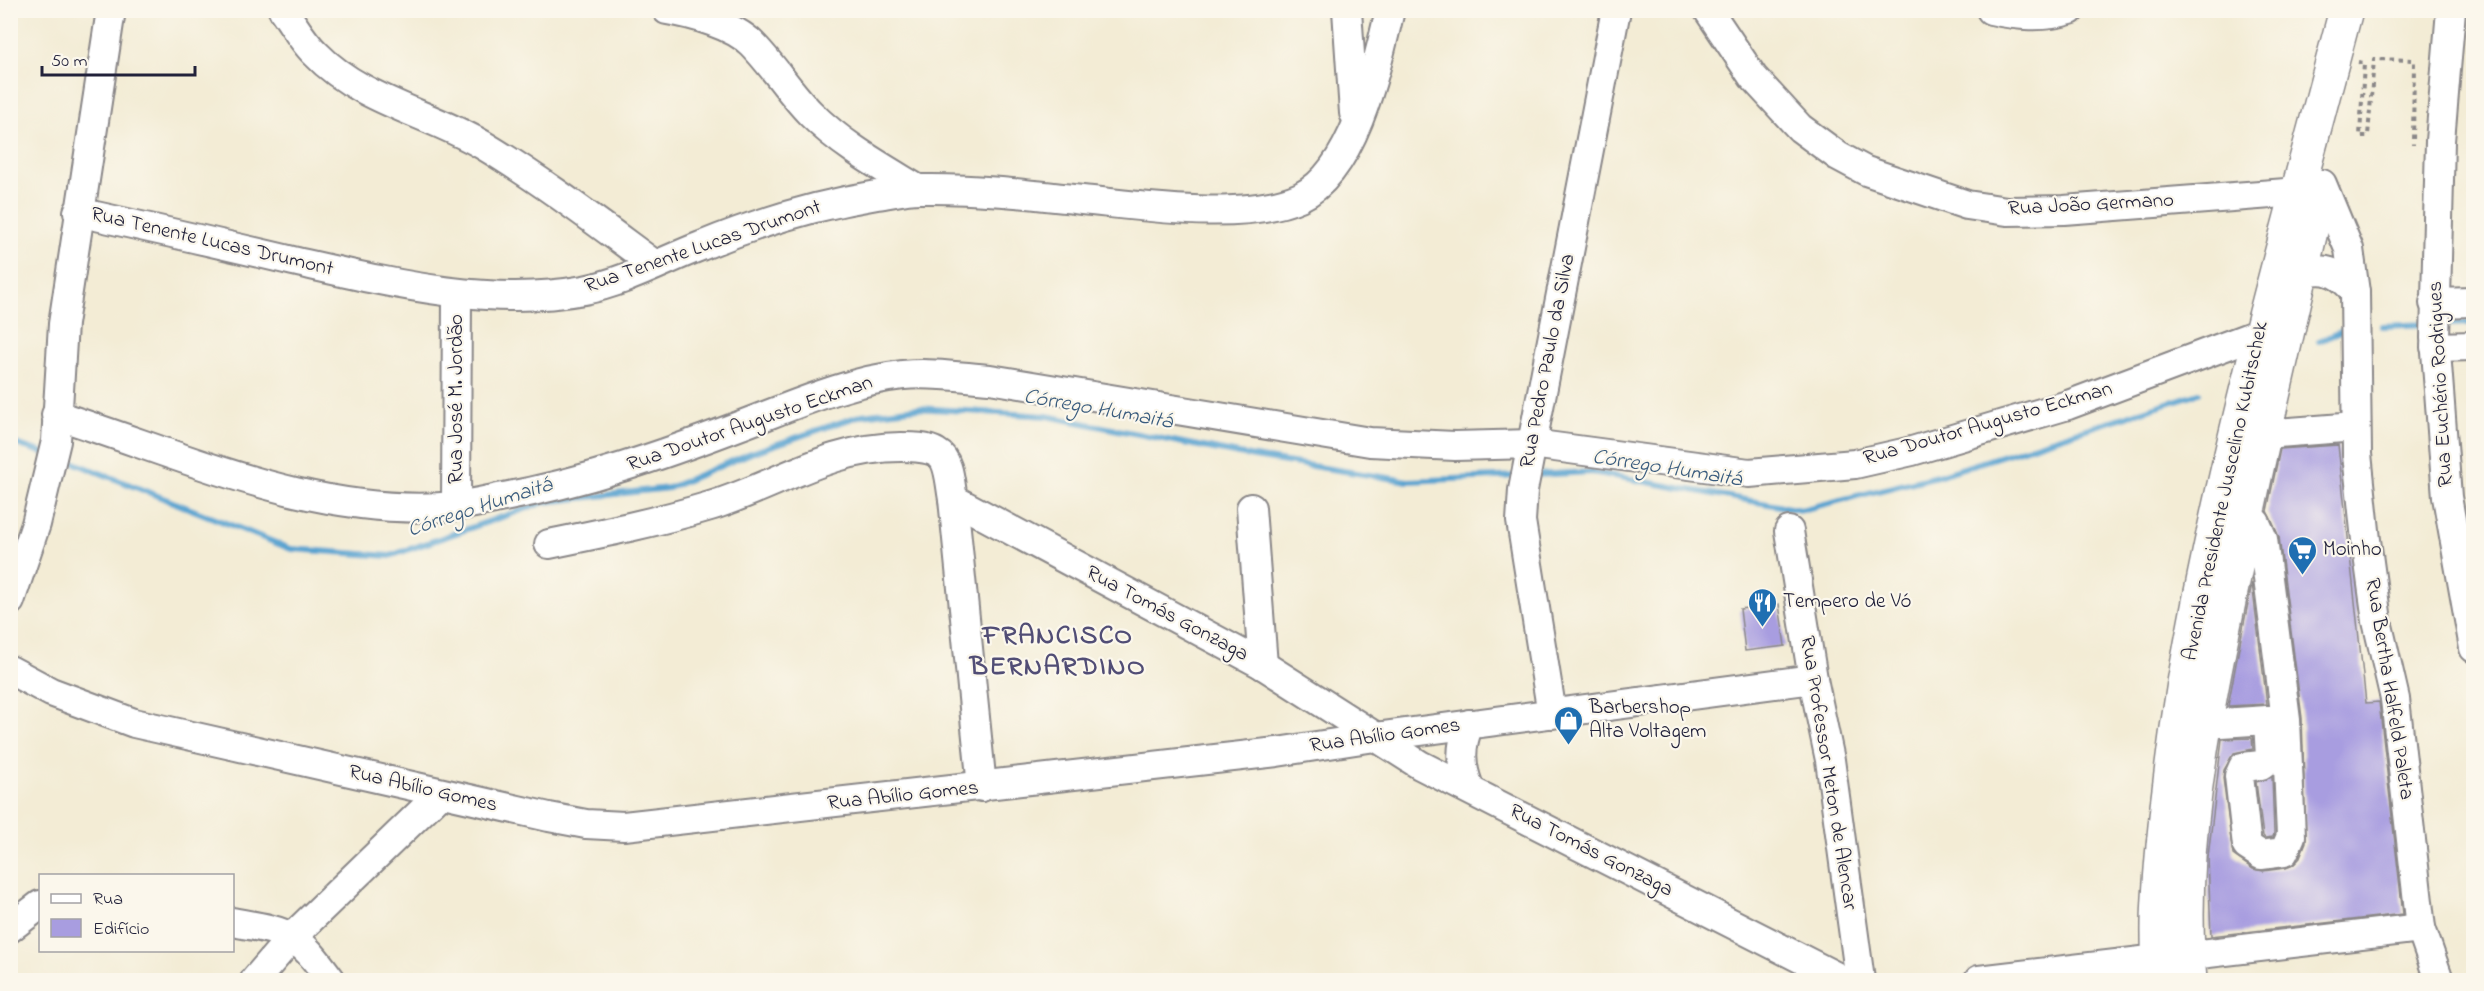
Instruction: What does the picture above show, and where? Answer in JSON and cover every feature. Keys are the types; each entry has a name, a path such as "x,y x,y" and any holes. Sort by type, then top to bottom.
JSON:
{"highway":[{"name":"Avenida Presidente Juscelino Kubitschek","path":"2174,969 2205,724 2264,434 2288,276 2310,188 2346,10"},
{"name":"Avenida Presidente Juscelino Kubitschek","path":"2310,188 2363,60 2363,10"},
{"name":"Avenida Presidente Juscelino Kubitschek","path":"2174,969 2160,874 2171,760 2229,460 2260,333 2288,276"}],"street":[{"path":"10,601 36,524 54,440 63,324 78,212 111,10"},
{"path":"283,10 315,54 338,73 365,90 483,145 572,204 655,265"},
{"path":"667,10 685,13 723,26 750,42 811,114 837,137 916,188"},
{"path":"1347,10 1355,134"},
{"name":"Rua Tenente Lucas Drumont","path":"78,212 340,271 457,293 527,294 581,290 612,283 705,244 782,217 831,204 916,188 1004,192 1201,211 1267,206 1300,197 1316,186 1334,168 1355,134 1390,10"},
{"name":"Rua Pedro Paulo da Silva","path":"1552,714 1521,521 1528,466 1616,10"},
{"name":"Rua João Germano","path":"1708,10 1752,77 1800,128 1838,156 1866,171 1967,205 2007,211 2064,210 2310,188"},
{"path":"1991,10 2013,15 2051,15 2070,10"},
{"name":"Rua Euchério Rodrigues","path":"2451,10 2440,141 2435,324 2447,497 2474,648"},
{"name":"Rua Bertha Halfeld Paleta","path":"2310,188 2349,249 2355,292 2357,454 2366,540 2377,621 2395,699 2421,928 2439,981"},
{"path":"2288,276 2328,270 2344,278 2355,292"},
{"name":"Rua José M. Jordão","path":"456,506 457,293"},
{"path":"2435,324 2474,302"},
{"path":"2435,324 2474,346"},
{"name":"Rua Doutor Augusto Eckman","path":"54,440 225,472 305,495 398,506 456,506 528,492 661,456 795,405 858,384 903,375 942,375 990,379 1370,442 1455,446 1528,466 1749,473 1855,464 1912,451 2068,405 2260,333"},
{"path":"2264,434 2356,427"},
{"path":"549,544 661,520 714,505 827,459 861,449 912,447 937,453 944,458 947,466 953,499 981,787"},
{"name":"Rua Tomás Gonzaga","path":"953,499 1263,665 1348,717 1420,765 1843,981"},
{"path":"1251,508 1263,665"},
{"path":"2205,724 2277,720 2263,539 2256,523 2247,514"},
{"name":"Rua Professor Meton de Alencar","path":"1789,531 1813,679 1830,760 1860,981"},
{"name":"Rua Abílio Gomes","path":"10,670 51,692 134,723 567,821 624,826 1277,752 1469,724 1813,679"},
{"path":"1468,788 1461,751 1469,724"},
{"path":"255,981 292,937 440,794"},
{"path":"10,928 39,906"},
{"path":"234,922 275,930 292,937 313,956 331,981"},
{"path":"1984,980 2174,969 2421,928"}],"path":[{"path":"2363,60 2368,136 2360,136 2363,60"},
{"path":"2363,60 2414,60 2414,151"}],"building":[{"name":"Moinho","path":"2338,445 2366,703 2379,702 2403,914 2211,936 2208,857 2222,739 2252,738 2253,749 2234,753 2224,770 2223,778 2233,855 2253,869 2263,871 2286,868 2299,859 2306,842 2302,718 2279,537 2267,511 2280,449"},
{"path":"2252,583 2267,704 2228,706 2239,648"},
{"name":"Tempero de Vó","path":"1779,604 1785,646 1745,651 1740,609"},
{"path":"2272,777 2274,833 2273,837 2265,838 2256,782"}],"waterway":[{"name":"Córrego Humaitá","path":"2444,324 2474,323"},
{"name":"Córrego Humaitá","path":"2382,326 2428,324"},
{"name":"Córrego Humaitá","path":"2319,341 2347,329"},
{"name":"Córrego Humaitá","path":"1533,475 1592,472 1801,510 1941,475 2199,393"},
{"name":"Córrego Humaitá","path":"60,457 291,549 390,556 545,502 669,488 751,453 862,415 917,408 1047,416 1254,457 1408,481 1519,476"},
{"name":"Córrego Humaitá","path":"10,442 44,453"}],"place":[{"name":"Moinho","path":"2302,576"},
{"name":"Tempero de Vó","path":"1762,628"},
{"name":"Barbershop Alta Voltagem","path":"1568,746"}],"district":[{"name":"FRANCISCO BERNARDINO","path":"1058,652"}]}
